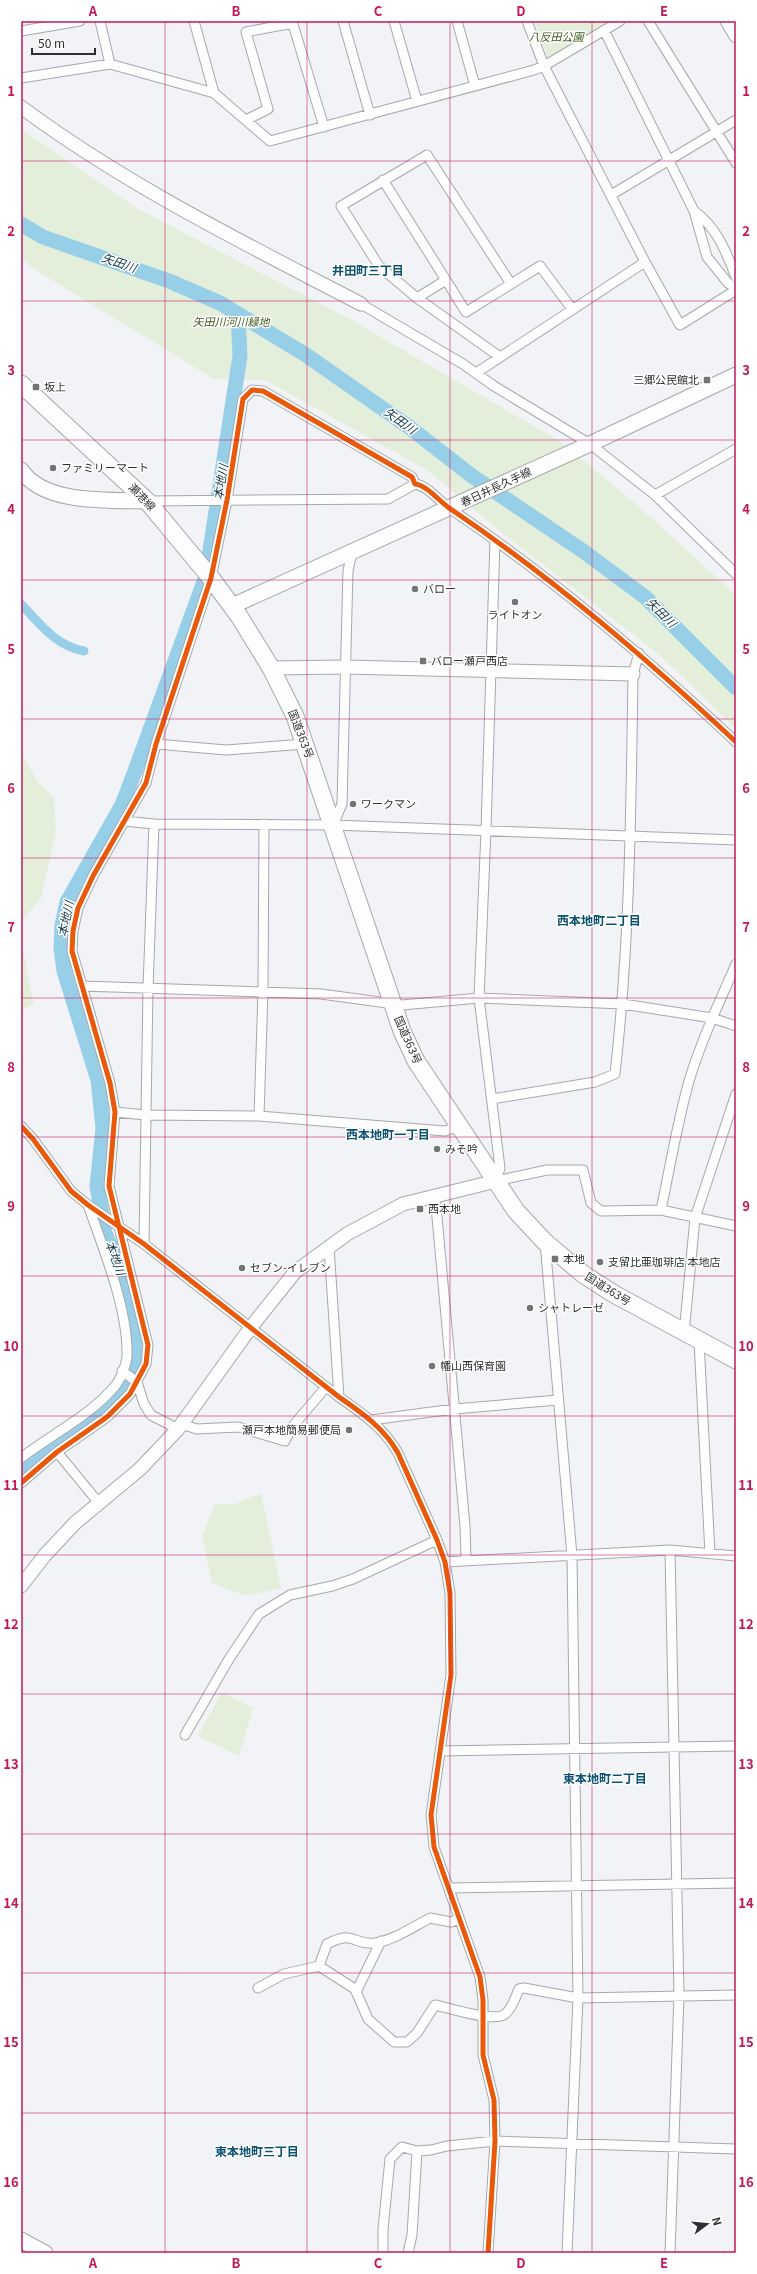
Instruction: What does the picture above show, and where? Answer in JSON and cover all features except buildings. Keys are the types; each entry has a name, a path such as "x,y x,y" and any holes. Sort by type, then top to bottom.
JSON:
{"highway":[{"name":"瀬港線","path":"21,384 147,501 207,572 232,606"},
{"name":"国道363号","path":"232,606 271,668 295,716 402,1031 416,1061 516,1211 545,1242 583,1274 614,1294 736,1360"}],"main road":[{"name":"春日井長久手線","path":"232,606 453,507 736,375"},
{"path":"21,470 36,485 71,497 93,500 147,501"},
{"path":"21,2240 46,2253"}],"street":[{"path":"21,31 80,21"},
{"path":"100,21 110,64"},
{"path":"194,21 214,93"},
{"path":"343,21 370,116"},
{"path":"394,21 417,101"},
{"path":"457,21 476,86"},
{"path":"527,21 544,66 645,262 680,325 736,289 728,283 707,257 694,211 604,30"},
{"path":"21,78 110,64 214,93 270,141 370,116 417,101 476,86 544,66 620,21"},
{"path":"648,21 736,163"},
{"path":"727,21 736,36"},
{"path":"246,120 268,109 246,32 293,22 324,127"},
{"path":"21,107 68,140 153,192 361,304 476,373 588,445 655,495 736,574"},
{"path":"611,195 669,160 718,133 736,120"},
{"path":"500,357 417,298 379,266 340,206 427,155 511,284"},
{"path":"383,180 466,312 540,266 572,309"},
{"path":"694,211 706,220 725,248 736,277"},
{"path":"476,373 645,262"},
{"path":"417,298 446,280"},
{"path":"21,1483 57,1452 107,1417 130,1394 146,1364 148,1345 121,1228 109,1186 115,1112 110,1083 72,951 73,932 78,908 146,783 227,500 243,399 252,390 263,390 412,477 415,484"},
{"path":"655,495 735,453"},
{"path":"147,501 388,499 415,484 421,485 453,507 549,579 639,653 736,742"},
{"path":"496,540 479,998 500,1168 496,1181"},
{"path":"333,825 342,804 348,571 352,552"},
{"path":"492,1098 595,1082 615,1074 623,1004 630,836 633,674 639,653"},
{"path":"271,668 345,667 633,674"},
{"path":"156,744 226,750 305,744"},
{"path":"124,821 154,824 333,825 736,840"},
{"path":"144,1244 148,988 154,824"},
{"path":"260,1116 263,992 264,824"},
{"path":"661,1210 677,1130 688,1087 712,1018 736,964"},
{"path":"82,986 321,994 393,1004 479,998 623,1004 712,1018 736,1026"},
{"path":"682,1331 685,1323 695,1218 736,1094"},
{"path":"115,1112 146,1115 260,1116 445,1131 460,1126"},
{"path":"23,1131 71,1191 88,1205 144,1244 326,1387 371,1420 392,1441 438,1540 446,1562 450,1593 451,1675 442,1751 431,1816 434,1847 480,1977 483,2016 483,2055 494,2100 495,2141 488,2253"},
{"path":"21,1586 63,1535 98,1502 140,1469 180,1427 251,1327 295,1272 329,1247 375,1218 403,1204 435,1195 547,1170 583,1170 591,1203 601,1211 661,1210 736,1226"},
{"path":"435,1195 465,1526 466,1560"},
{"path":"21,1458 94,1406 116,1385 128,1353 122,1316 109,1263 88,1205"},
{"path":"545,1242 572,1556 573,1749 578,1998 567,2253"},
{"path":"329,1247 339,1397"},
{"path":"699,1341 710,1554"},
{"path":"122,1371 137,1382 144,1404 151,1415 180,1427 238,1427 285,1441 292,1427 326,1387"},
{"path":"371,1420 454,1409 558,1400"},
{"path":"57,1452 98,1502"},
{"path":"185,1734 229,1659 259,1614 290,1595 332,1586 353,1579 438,1540"},
{"path":"670,1550 679,1995 670,2253"},
{"path":"446,1562 670,1550 736,1556"},
{"path":"442,1751 736,1746"},
{"path":"449,1888 736,1883"},
{"path":"319,1966 328,1944 340,1937 348,1936 367,1943 382,1941 401,1934 430,1918 451,1922 459,1919"},
{"path":"356,1992 382,1941"},
{"path":"258,1988 284,1974 319,1966 356,1992 368,2019 394,2042 406,2042 417,2034 435,2005 483,2016 498,2017 507,2013 519,1990 524,1988 578,1998 736,1994"},
{"path":"384,2253 383,2229 390,2160 402,2147 417,2151 495,2141 552,2145 572,2142 736,2149"},
{"path":"408,2253 412,2235 417,2151"}],"green space":[{"name":"八反田公園","path":"535,21 612,21 548,58"},
{"name":"矢田川河川緑地","path":"21,129 138,209 348,318 561,442 637,505 736,595 736,729 662,657 501,532 427,470 265,380 214,379 34,269 21,257"},
{"path":"21,753 38,782 54,798 56,832 41,898 21,922"},
{"path":"21,942 34,1004 21,1010"},
{"path":"261,1493 281,1588 246,1596 212,1583 202,1536 215,1504 235,1504"},
{"path":"222,1692 253,1708 239,1756 198,1736"}],"waterway":[{"name":"矢田川","path":"21,224 43,237 169,281 220,303 306,355 409,427 472,476 583,551 645,597 736,688"},
{"name":"本地川","path":"21,1467 93,1416 108,1403 128,1383 134,1361 135,1341 129,1303 118,1263 105,1233 97,1186 103,1128 98,1080 64,971 61,947 62,925 67,902 122,805 206,576 240,356 238,314"},
{"path":"21,604 49,633 65,645 84,651"}],"cycle path":[{"path":"21,1483 57,1452 107,1417 130,1394 146,1364 148,1345 109,1186 115,1112 110,1083 72,951 73,931 78,908 93,876 146,783 156,744 211,578 227,500 243,399 252,390 263,391 412,477 415,484 420,485 430,491 448,507 490,536 598,620 668,680 736,742"},
{"path":"21,1126 33,1139 71,1191 88,1205 144,1244 364,1415 379,1429 398,1453 437,1540 445,1562 450,1593 451,1675 431,1815 434,1847 480,1977 483,2000 483,2055 494,2100 495,2141 488,2253"}],"place":[{"name":"三郷公民館北","path":"707,380"},
{"name":"坂上","path":"36,387"},
{"name":"ファミリーマート","path":"53,468"},
{"name":"バロー","path":"415,589"},
{"name":"ライトオン","path":"515,602"},
{"name":"バロー瀬戸西店","path":"423,661"},
{"name":"ワークマン","path":"353,804"},
{"name":"みそ吟","path":"437,1149"},
{"name":"西本地","path":"420,1209"},
{"name":"本地","path":"555,1259"},
{"name":"支留比亜珈琲店 本地店","path":"600,1262"},
{"name":"セブン-イレブン","path":"242,1268"},
{"name":"シャトレーゼ","path":"530,1308"},
{"name":"幡山西保育園","path":"432,1366"},
{"name":"瀬戸本地簡易郵便局","path":"349,1430"}],"district":[{"name":"井田町三丁目","path":"368,271"},
{"name":"西本地町二丁目","path":"599,921"},
{"name":"西本地町一丁目","path":"388,1135"},
{"name":"東本地町二丁目","path":"605,1779"},
{"name":"東本地町三丁目","path":"257,2152"}]}
